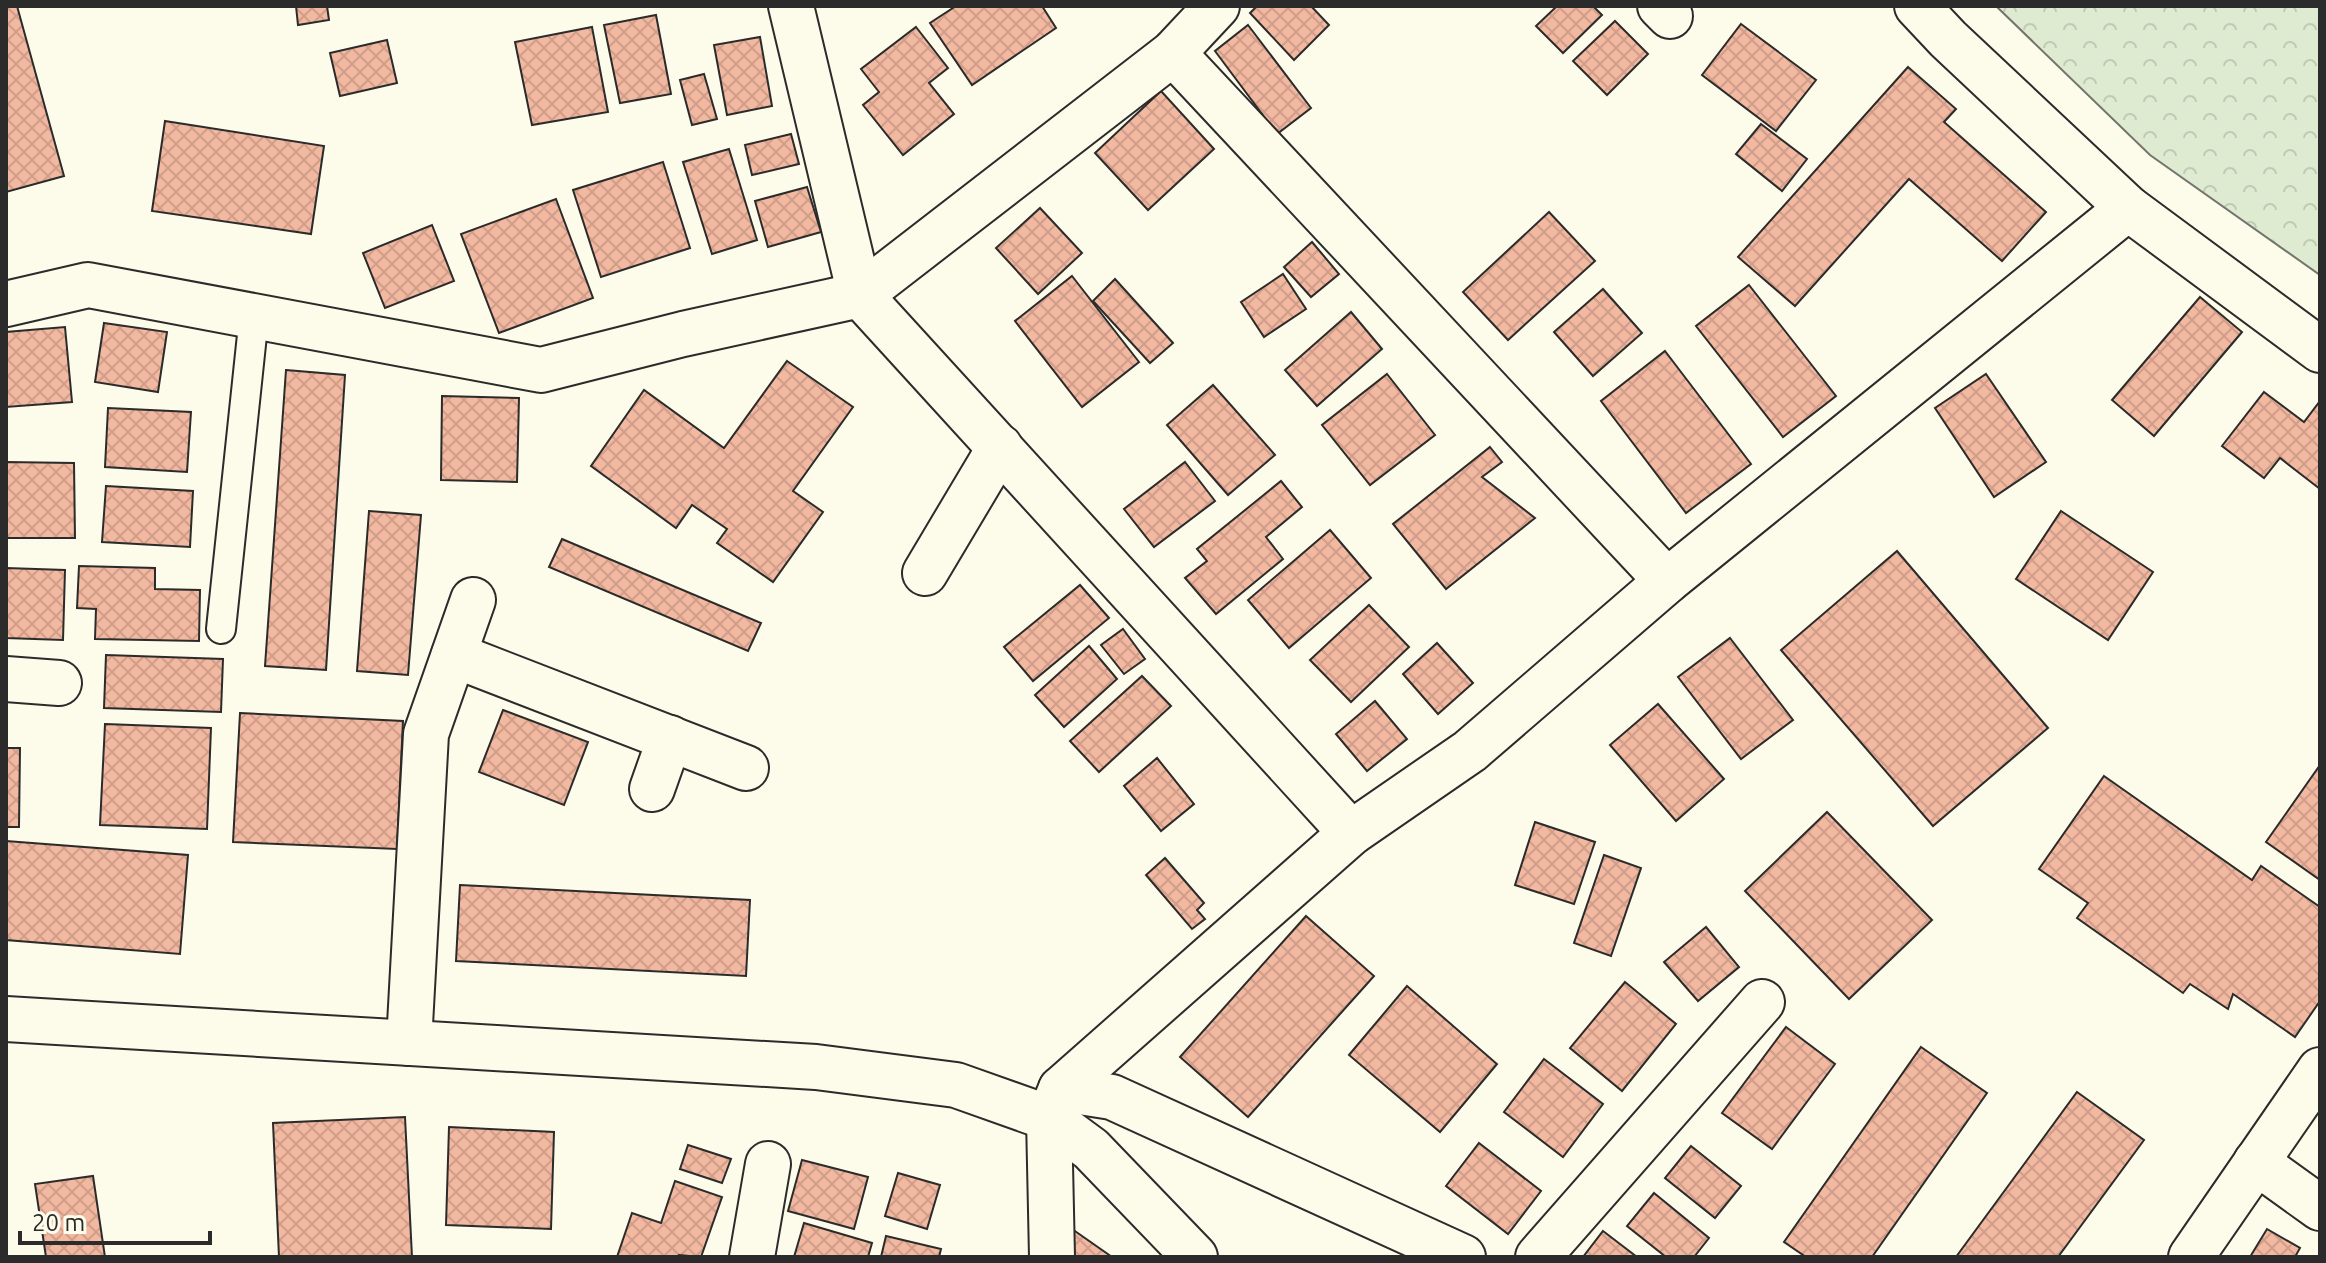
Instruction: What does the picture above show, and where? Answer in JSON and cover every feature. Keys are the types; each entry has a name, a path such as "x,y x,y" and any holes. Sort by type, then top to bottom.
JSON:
{"street":[{"path":"791,6 860,295 1351,833"},
{"path":"6,304 88,285 541,370 683,334 860,295 1173,53 1217,6"},
{"path":"1917,6 2128,208 2320,350"},
{"path":"1173,53 1667,581"},
{"path":"1052,1257 1055,1104 1351,833 1470,751 1667,581 2128,208"},
{"path":"925,573 1000,447"},
{"path":"409,1043 426,734 473,600"},
{"path":"454,655 746,768"},
{"path":"6,679 59,683"},
{"path":"652,789 670,738"},
{"path":"1538,1257 1762,1002"},
{"path":"6,1019 816,1067 956,1085 1055,1104 1112,1097 1463,1257"},
{"path":"2191,1257 2320,1070"},
{"path":"1055,1104 1091,1149 1195,1257"},
{"path":"2256,1162 2320,1208"},
{"path":"752,1257 768,1164"}],"lane":[{"path":"221,629 254,316"}],"green space":[{"path":"1996,6 2320,6 2320,275 2150,155"}],"building":[{"path":"6,6 17,6 64,176 6,192"},
{"path":"296,6 327,6 329,20 298,25"},
{"path":"956,6 1042,6 1056,28 972,85 930,23"},
{"path":"1257,6 1311,6 1329,25 1294,60 1250,13"},
{"path":"1557,6 1593,6 1602,15 1563,53 1536,26"},
{"path":"656,15 671,94 620,103 604,25"},
{"path":"1615,21 1648,54 1607,95 1573,61"},
{"path":"1741,24 1816,80 1776,131 1702,75"},
{"path":"1248,25 1311,108 1277,134 1215,51"},
{"path":"592,27 608,112 532,125 515,42"},
{"path":"916,27 948,68 929,83 954,114 903,155 863,105 879,92 861,69"},
{"path":"760,37 772,106 727,115 714,45"},
{"path":"387,40 397,83 340,96 330,53"},
{"path":"1908,67 1956,109 1944,122 2046,212 2002,261 1909,179 1795,306 1738,257"},
{"path":"704,74 717,119 692,125 680,80"},
{"path":"1161,91 1214,149 1148,210 1095,153"},
{"path":"165,121 324,146 311,234 152,211"},
{"path":"1761,124 1807,159 1782,191 1736,154"},
{"path":"791,134 799,164 752,175 745,145"},
{"path":"729,149 757,240 712,254 683,162"},
{"path":"663,162 690,248 601,277 573,190"},
{"path":"807,187 821,232 768,247 755,201"},
{"path":"556,199 593,298 499,333 461,234"},
{"path":"1040,208 1082,253 1038,294 996,248"},
{"path":"1549,212 1595,261 1508,340 1463,292"},
{"path":"432,225 454,281 385,308 363,253"},
{"path":"1312,242 1339,274 1311,297 1284,267"},
{"path":"1283,274 1306,309 1264,337 1241,302"},
{"path":"1072,276 1139,362 1082,407 1015,321"},
{"path":"1115,279 1173,343 1150,363 1093,301"},
{"path":"1749,285 1836,396 1783,437 1696,326"},
{"path":"1603,289 1642,333 1593,376 1554,332"},
{"path":"2200,297 2242,332 2154,436 2112,400"},
{"path":"1351,312 1382,349 1317,406 1285,370"},
{"path":"104,323 167,332 158,392 95,382"},
{"path":"65,327 72,402 6,407 6,332"},
{"path":"1665,351 1751,464 1686,513 1601,401"},
{"path":"787,361 853,407 793,491 823,512 773,582 717,543 727,529 692,505 676,528 591,466 644,390 724,448"},
{"path":"286,370 345,375 326,670 265,666"},
{"path":"1387,374 1435,435 1370,485 1322,425"},
{"path":"1986,374 2046,462 1994,497 1935,408"},
{"path":"1213,385 1275,455 1228,495 1167,425"},
{"path":"2264,392 2304,422 2320,401 2320,489 2280,458 2264,478 2222,446"},
{"path":"442,396 519,398 517,482 441,480"},
{"path":"108,408 191,412 187,472 105,467"},
{"path":"1490,447 1502,462 1482,477 1535,518 1446,589 1393,524"},
{"path":"6,462 74,463 75,538 6,538"},
{"path":"1185,462 1215,501 1154,547 1124,509"},
{"path":"1281,481 1302,507 1266,537 1283,559 1216,614 1185,578 1207,561 1197,549"},
{"path":"106,486 193,491 190,547 102,542"},
{"path":"369,511 421,515 408,675 357,671"},
{"path":"2061,511 2153,572 2108,640 2016,579"},
{"path":"1330,530 1371,578 1289,648 1248,600"},
{"path":"562,539 761,623 748,651 549,567"},
{"path":"1897,551 2048,728 1933,826 1781,650"},
{"path":"79,566 155,568 155,589 200,590 199,641 95,639 96,609 77,608"},
{"path":"6,568 65,570 63,640 6,638"},
{"path":"1080,585 1109,618 1033,681 1004,647"},
{"path":"1369,605 1409,647 1351,702 1310,660"},
{"path":"1123,629 1145,659 1124,674 1101,645"},
{"path":"1730,638 1793,720 1741,759 1678,677"},
{"path":"1437,643 1473,683 1438,714 1403,674"},
{"path":"1089,646 1117,679 1064,727 1035,695"},
{"path":"106,655 223,659 221,712 104,708"},
{"path":"1142,676 1171,706 1099,772 1070,741"},
{"path":"1375,701 1407,739 1367,771 1336,734"},
{"path":"1658,704 1724,779 1676,821 1610,745"},
{"path":"503,710 588,742 564,805 479,772"},
{"path":"240,713 403,721 397,849 233,842"},
{"path":"105,724 211,728 207,829 100,825"},
{"path":"6,748 20,748 19,827 6,827"},
{"path":"1157,758 1194,804 1161,831 1124,786"},
{"path":"2320,765 2320,880 2266,842"},
{"path":"2104,776 2252,880 2261,866 2320,907 2320,1001 2295,1037 2233,994 2228,1009 2190,984 2183,993 2077,918 2088,903 2039,869"},
{"path":"1827,812 1932,920 1849,999 1745,891"},
{"path":"1535,822 1595,842 1574,904 1515,885"},
{"path":"6,841 188,855 180,954 6,940"},
{"path":"1604,855 1641,868 1611,956 1574,943"},
{"path":"1165,858 1204,903 1197,910 1205,919 1192,929 1146,875"},
{"path":"460,885 750,900 746,976 456,961"},
{"path":"1306,916 1374,976 1248,1117 1180,1057"},
{"path":"1706,927 1739,967 1698,1001 1664,962"},
{"path":"1625,982 1676,1024 1622,1091 1570,1048"},
{"path":"1407,986 1497,1064 1440,1132 1349,1055"},
{"path":"1786,1027 1835,1064 1772,1149 1722,1113"},
{"path":"1921,1047 1987,1093 1872,1257 1806,1257 1784,1242"},
{"path":"1544,1059 1603,1104 1563,1157 1504,1112"},
{"path":"2077,1092 2144,1140 2058,1257 1956,1257"},
{"path":"405,1117 412,1257 279,1257 273,1123"},
{"path":"449,1127 554,1132 551,1229 446,1225"},
{"path":"1479,1143 1541,1191 1508,1234 1446,1186"},
{"path":"688,1145 731,1159 722,1183 680,1169"},
{"path":"1691,1146 1741,1186 1715,1218 1665,1178"},
{"path":"802,1160 868,1177 854,1229 788,1211"},
{"path":"898,1173 940,1185 927,1229 885,1216"},
{"path":"93,1176 105,1257 46,1257 35,1184"},
{"path":"675,1181 722,1197 701,1257 617,1257 632,1213 661,1223"},
{"path":"1654,1193 1709,1238 1694,1257 1666,1257 1627,1226"},
{"path":"1062,1222 1112,1257 1068,1257"},
{"path":"804,1223 872,1243 868,1257 794,1257"},
{"path":"2267,1229 2300,1248 2295,1257 2250,1257"},
{"path":"1603,1231 1637,1257 1583,1257"},
{"path":"886,1236 941,1249 939,1257 881,1257"}]}
